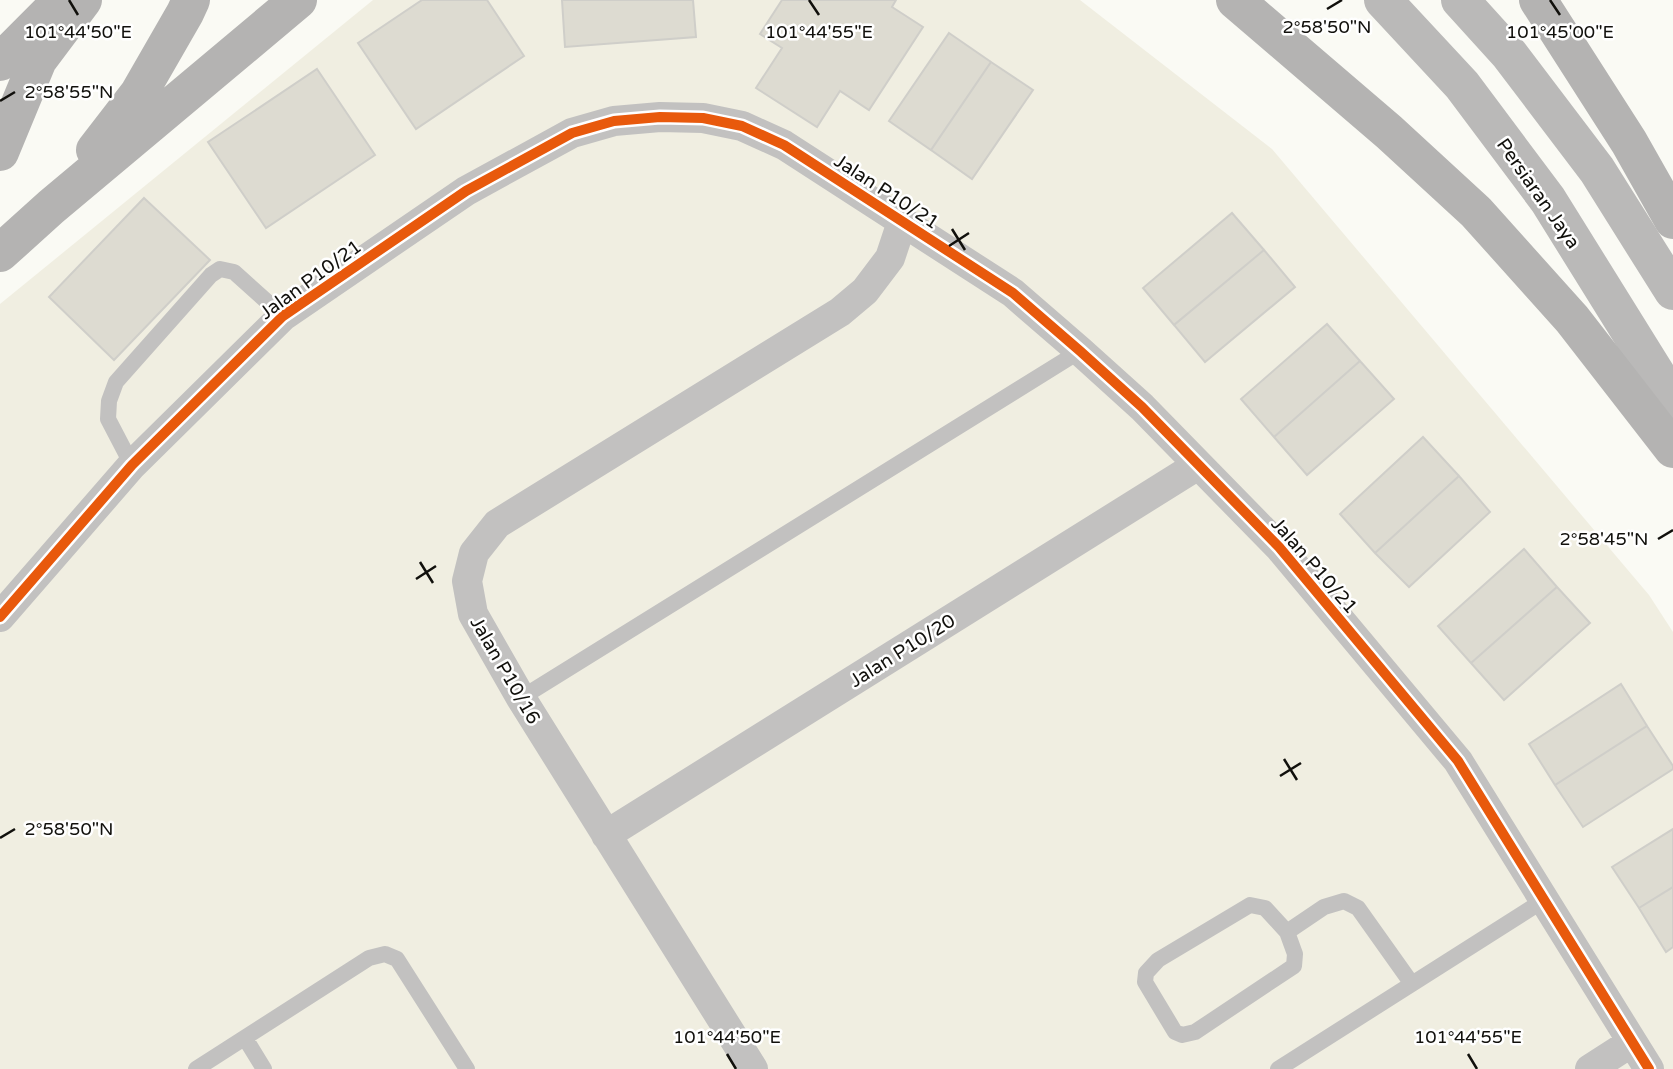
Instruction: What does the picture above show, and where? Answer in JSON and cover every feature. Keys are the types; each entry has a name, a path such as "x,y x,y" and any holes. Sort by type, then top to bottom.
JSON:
{"highway":[{"path":"0,62 63,0"},
{"path":"0,152 38,60 83,0"},
{"path":"10,244 298,0"},
{"path":"1236,0 1389,132 1476,212 1572,319 1673,449"},
{"path":"1538,0 1629,142 1673,220"},
{"path":"51,207 139,93 188,6"}],"main road":[{"name":"Persiaran Jaya","path":"1383,0 1462,85 1548,200 1673,401"},
{"path":"1460,0 1509,54 1597,170 1673,291"}],"street":[{"name":"Jalan P10/21","path":"0,617 132,466 282,316 466,191 572,133 614,121 660,117 703,118 742,125 784,145 1013,293 1142,407 1279,547 1458,761 1648,1069"},
{"name":"Jalan P10/16","path":"753,1069 521,698 473,614 467,581 474,553 498,524 840,312 864,290 890,258 902,222"},
{"name":"Jalan P10/20","path":"606,835 1198,465"},
{"path":"1590,1069 1632,1042"}],"lane":[{"path":"132,466 108,419 109,401 116,382 211,275 220,269 234,272 282,316"},
{"path":"521,698 1080,351"},
{"path":"1278,1069 1544,900"},
{"path":"1287,932 1324,906 1344,901 1358,908 1412,984"},
{"path":"1250,905 1265,908 1287,932 1295,954 1294,966 1195,1032 1182,1035 1175,1032 1145,982 1146,973 1158,960 1250,905"},
{"path":"196,1069 369,958 386,954 397,959 467,1069"},
{"path":"245,1038 264,1069"}],"shaded area":[{"path":"373,0 1080,0 1272,149 1649,595 1673,632 1673,1069 0,1069 0,304"}],"building":[{"path":"422,0 487,0 524,56 416,129 358,43"},
{"path":"562,0 693,0 696,37 565,47"},
{"path":"782,0 896,0 892,7 923,27 869,110 840,91 817,127 756,88 782,48 760,34"},
{"path":"949,33 991,62 931,150 889,121"},
{"path":"991,62 1033,90 972,179 931,150"},
{"path":"317,69 375,155 266,228 208,142"},
{"path":"144,198 210,260 114,360 49,297"},
{"path":"1232,213 1264,250 1174,325 1143,288"},
{"path":"1264,250 1295,287 1205,362 1174,325"},
{"path":"1327,324 1360,361 1274,437 1241,399"},
{"path":"1360,361 1394,399 1307,475 1274,437"},
{"path":"1423,437 1459,476 1375,553 1340,514"},
{"path":"1459,476 1490,512 1409,587 1375,553"},
{"path":"1524,549 1557,587 1471,663 1438,626"},
{"path":"1557,587 1590,623 1504,700 1471,663"},
{"path":"1621,684 1647,726 1555,785 1529,744"},
{"path":"1647,726 1673,769 1583,827 1555,785"},
{"path":"1673,829 1673,887 1639,908 1612,867"},
{"path":"1673,887 1673,947 1666,952 1639,908"}],"cycle path":[{"path":"0,617 132,465 283,316 466,191 572,133 614,121 660,117 703,118 742,126 784,145 1013,293 1142,407 1279,547 1458,761 1649,1069"}]}
